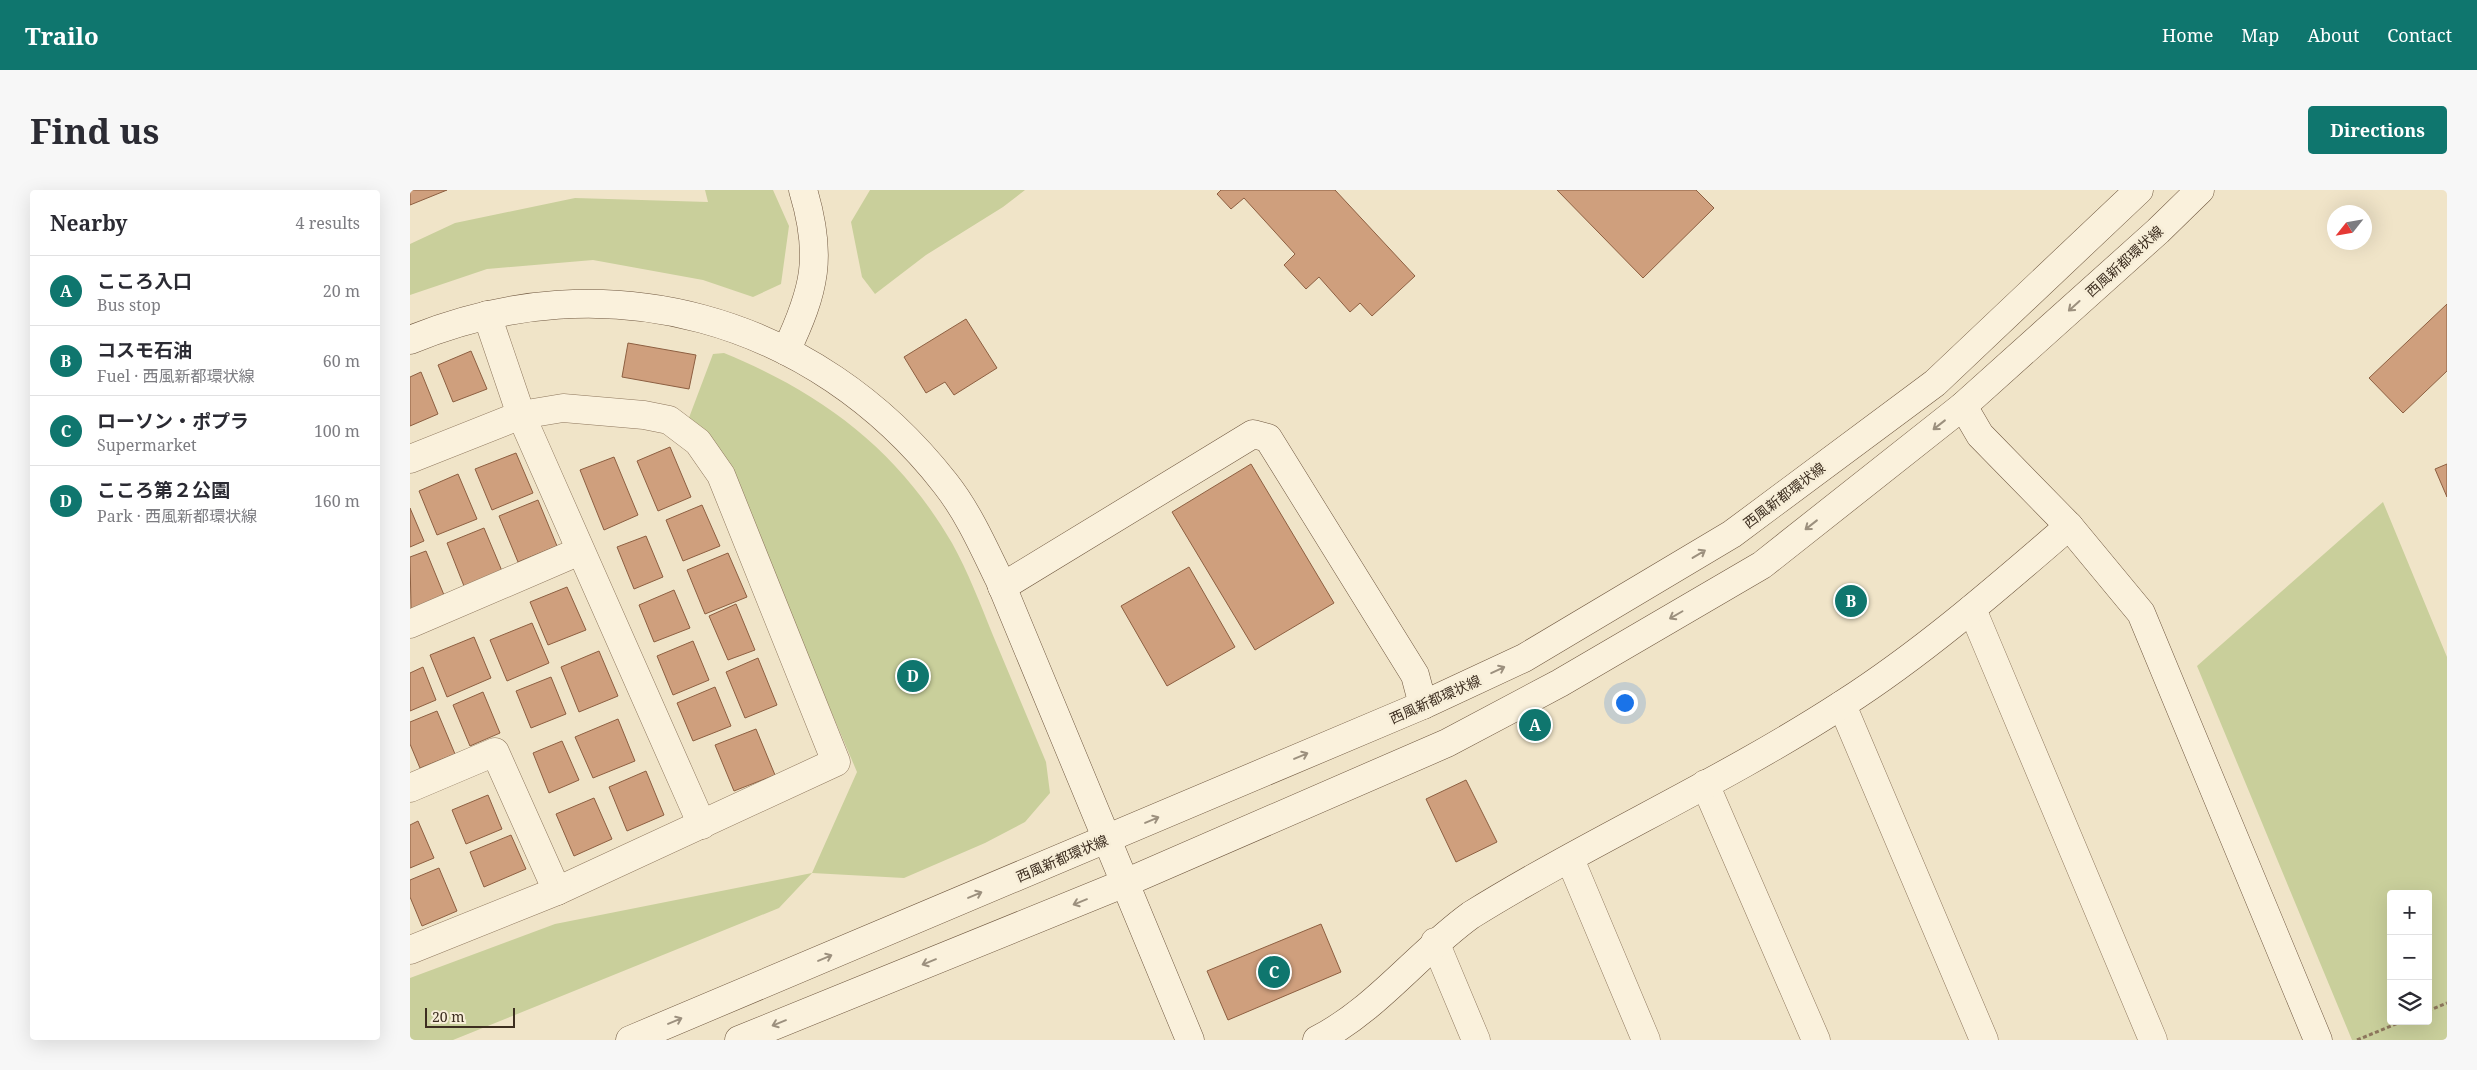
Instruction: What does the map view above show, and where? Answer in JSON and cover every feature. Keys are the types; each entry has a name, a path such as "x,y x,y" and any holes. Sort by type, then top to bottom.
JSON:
{"street":[{"path":"786,351 809,300 814,272 811,216 802,190"},
{"name":"西風新都環状線","path":"630,1040 1423,705 1524,658 1732,534 1935,383 2139,190"},
{"name":"西風新都環状線","path":"738,1040 1125,884 1447,743 1560,683 1762,565 1963,406 2151,238 2200,190"},
{"path":"410,340 468,319 521,308 574,303 628,305 681,313 733,328 786,351 829,375 865,402 912,444 946,485 975,530 1002,587 1190,1040"},
{"path":"487,315 522,416 702,825"},
{"path":"1963,406 1980,435 2069,526 2141,613 2318,1040"},
{"path":"410,459 522,416 563,408 644,415 669,420 698,442 721,476 836,762 557,891 410,950"},
{"path":"1002,587 1253,434 1268,438 1415,675 1423,705"},
{"path":"1317,1040 1356,1016 1435,942 1478,910 1769,749 1842,704 1904,662 1972,610 2069,526"},
{"path":"410,624 580,551"},
{"path":"1972,610 2153,1040"},
{"path":"1842,704 1984,1040"},
{"path":"410,788 495,752 557,891"},
{"path":"1704,784 1816,1040"},
{"path":"1570,858 1646,1040"},
{"path":"1435,942 1476,1040"}],"path":[{"path":"2432,1009 2447,1003"},
{"path":"2357,1040 2393,1025"}],"green space":[{"path":"705,190 773,190 789,226 781,284 753,297 703,280 593,260 487,269 410,295 410,244 455,223 575,198 708,202"},
{"path":"870,190 1025,190 1003,207 926,255 875,294 862,277 851,222"},
{"path":"724,353 794,387 825,406 854,428 882,452 907,479 952,543 974,588 1046,762 1050,793 1025,822 985,843 904,878 812,873 857,772 726,465 687,423 713,354"},
{"path":"2383,502 2447,657 2447,1040 2352,1040 2197,666"},
{"path":"812,873 779,908 453,1040 410,1040 410,978 555,924"}],"building":[{"path":"410,190 447,190 410,205"},
{"path":"1221,190 1335,190 1415,276 1372,316 1360,303 1350,312 1319,277 1306,289 1284,265 1295,254 1244,198 1231,209 1217,194"},
{"path":"1557,190 1696,190 1714,208 1643,278"},
{"path":"2447,304 2447,371 2403,413 2369,378"},
{"path":"966,319 997,368 954,395 945,382 926,393 904,357"},
{"path":"628,343 696,355 689,389 622,377"},
{"path":"471,351 487,389 453,402 438,365"},
{"path":"421,372 438,414 410,426 410,377"},
{"path":"670,447 691,497 658,511 637,461"},
{"path":"516,453 533,493 492,510 475,469"},
{"path":"614,457 638,515 604,530 580,470"},
{"path":"1251,464 1334,603 1255,650 1172,512"},
{"path":"2447,464 2447,497 2435,469"},
{"path":"458,474 477,519 437,535 419,491"},
{"path":"538,500 557,546 518,562 499,516"},
{"path":"702,505 720,546 683,561 666,520"},
{"path":"410,508 424,541 410,547"},
{"path":"484,528 502,571 464,586 447,543"},
{"path":"646,536 663,577 634,589 617,547"},
{"path":"426,551 444,595 411,609 410,557"},
{"path":"728,553 747,597 705,614 687,570"},
{"path":"1189,567 1235,647 1167,686 1121,606"},
{"path":"567,587 586,630 548,645 530,602"},
{"path":"674,590 690,628 654,642 639,605"},
{"path":"736,604 755,650 728,660 709,616"},
{"path":"532,623 549,663 507,681 490,640"},
{"path":"474,637 491,678 447,697 430,655"},
{"path":"693,641 709,680 673,695 657,656"},
{"path":"599,651 618,696 579,712 561,667"},
{"path":"758,658 777,705 745,718 726,672"},
{"path":"423,667 436,700 410,711 410,673"},
{"path":"551,677 566,714 531,728 516,691"},
{"path":"715,687 731,726 693,741 677,703"},
{"path":"483,692 500,733 470,746 453,705"},
{"path":"437,711 455,754 420,768 410,744 410,722"},
{"path":"618,719 635,761 593,778 575,737"},
{"path":"756,729 775,775 734,791 715,745"},
{"path":"562,741 579,780 549,793 533,753"},
{"path":"646,771 664,815 627,831 609,787"},
{"path":"1466,780 1497,842 1456,862 1426,799"},
{"path":"488,795 502,829 466,844 452,810"},
{"path":"594,798 612,839 574,856 556,814"},
{"path":"418,821 434,858 410,868 410,825"},
{"path":"511,835 526,869 484,887 470,852"},
{"path":"439,868 457,911 422,926 410,897 410,880"},
{"path":"1321,924 1341,972 1228,1020 1207,971"}],"place":[{"name":"コスモ石油","path":"1851,601"},
{"name":"こころ第２公園","path":"913,676"},
{"name":"こころ入口","path":"1535,725"},
{"name":"ローソン・ポプラ","path":"1274,972"}]}
